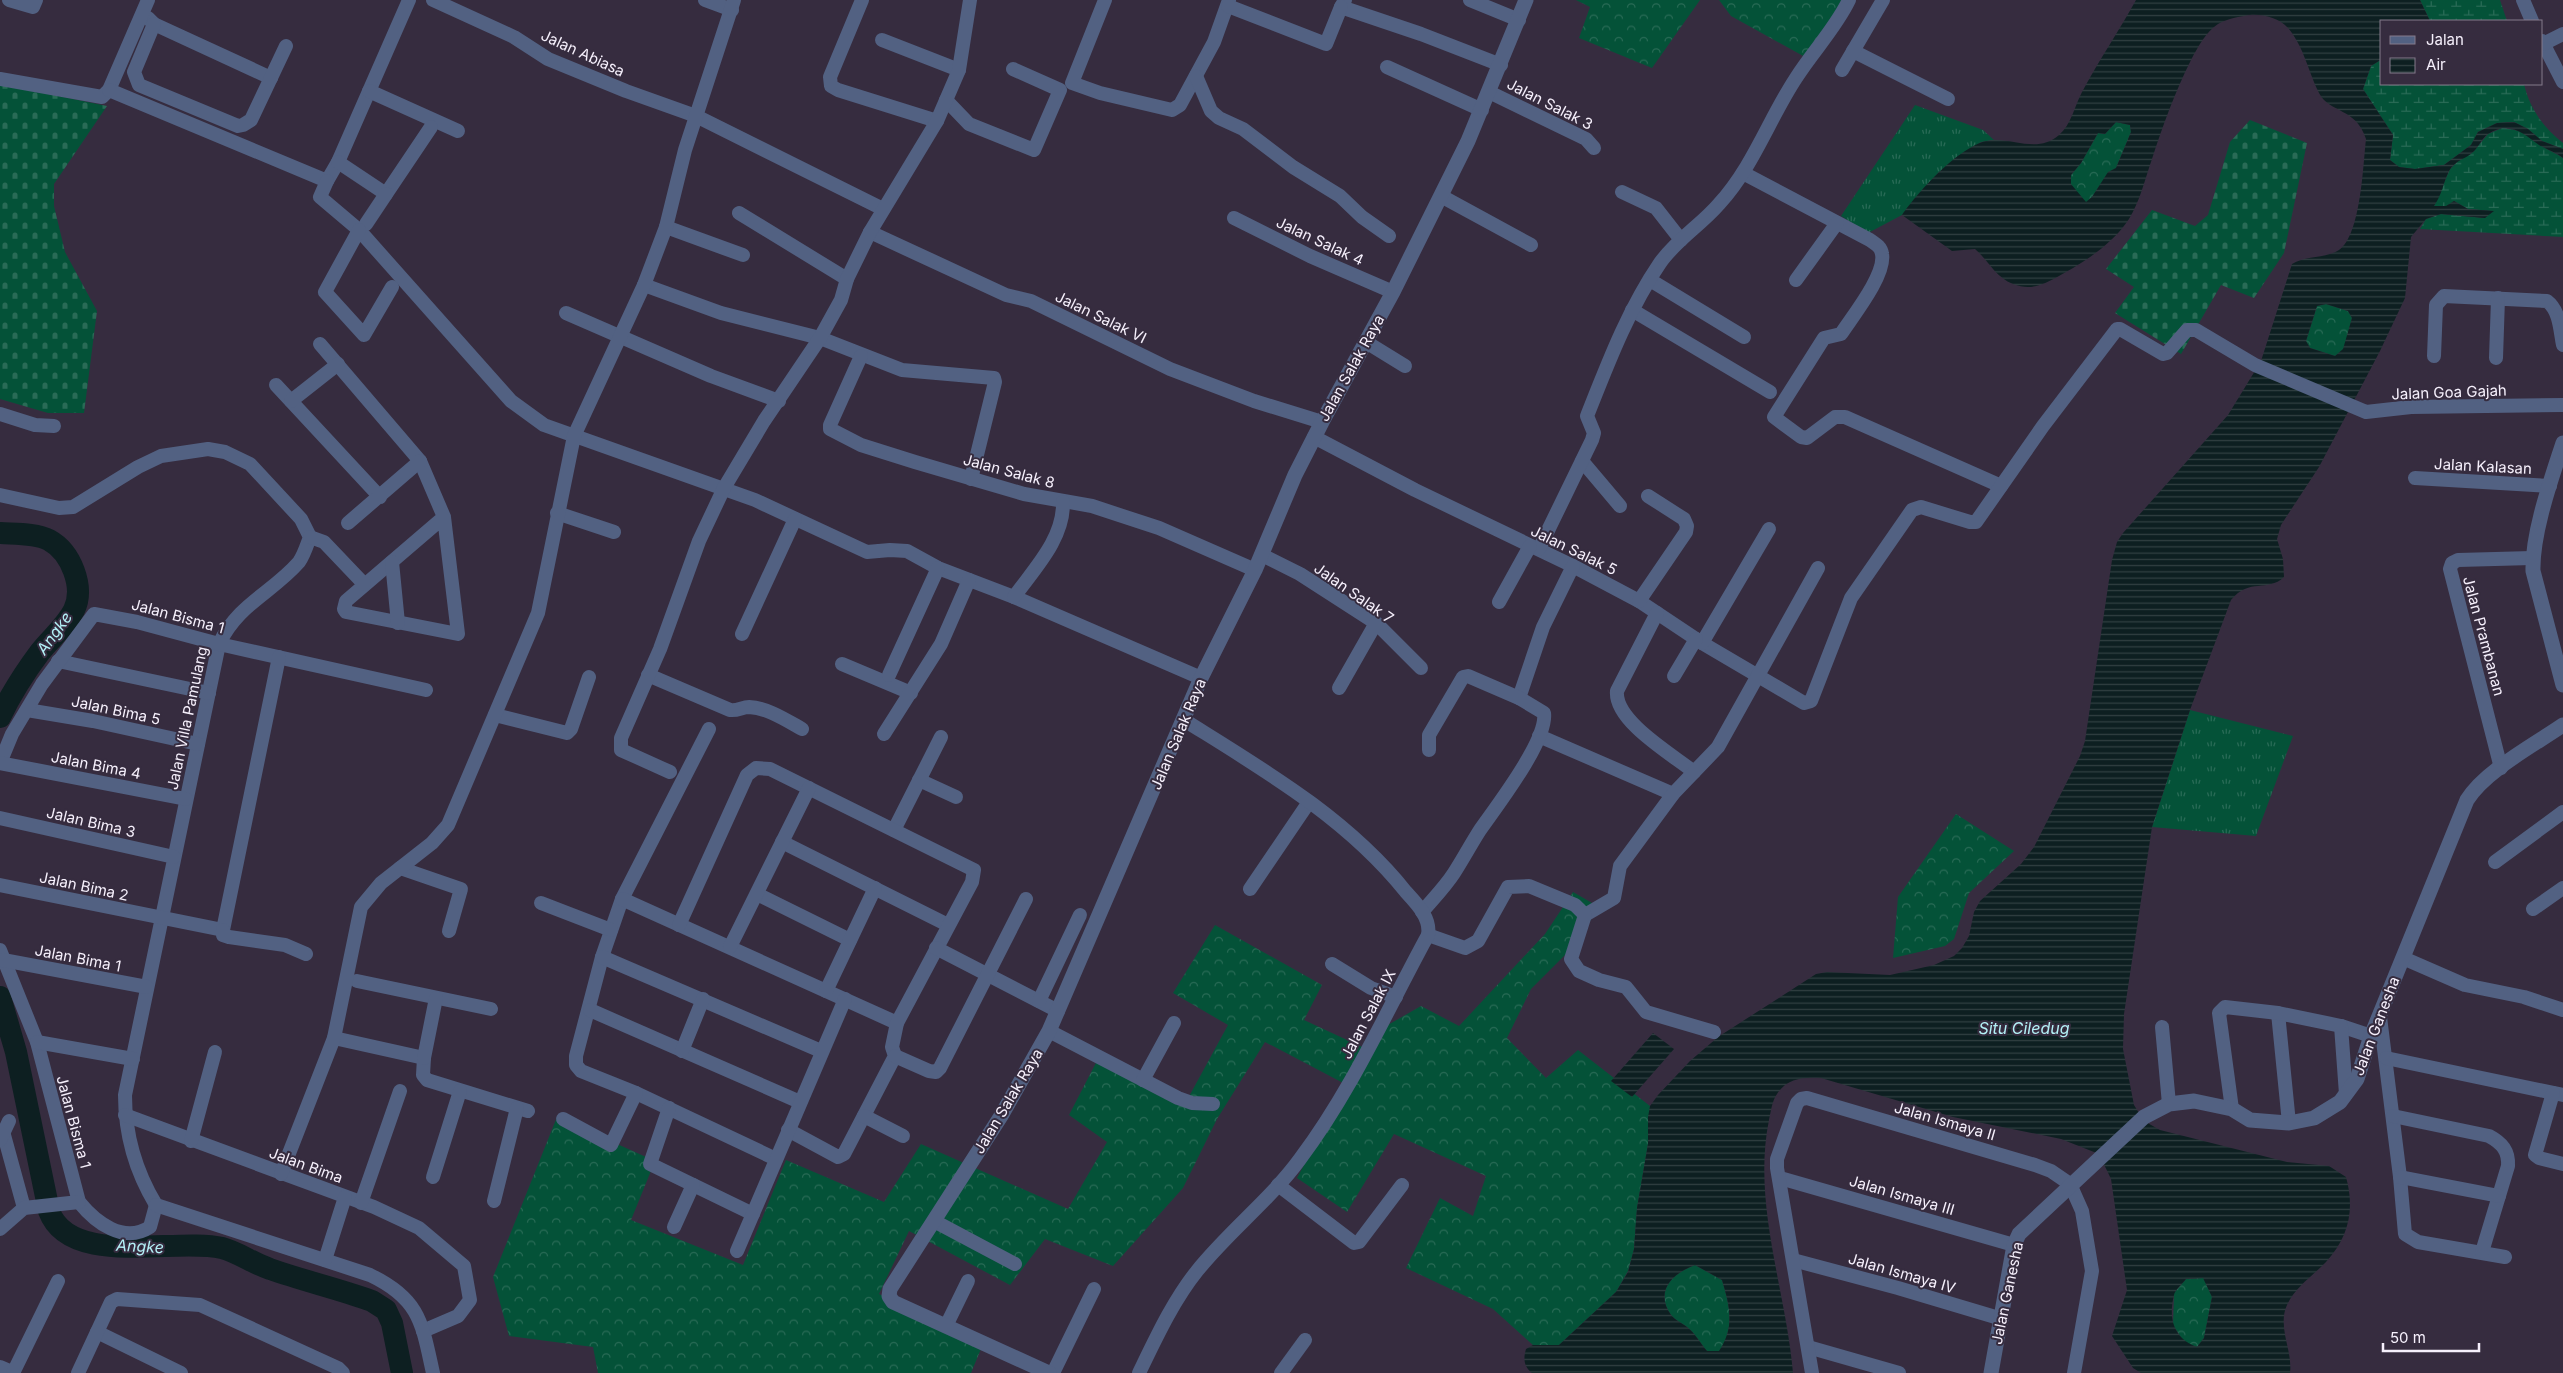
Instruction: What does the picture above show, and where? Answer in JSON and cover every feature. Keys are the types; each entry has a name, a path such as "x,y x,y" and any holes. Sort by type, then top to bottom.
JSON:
{"street":[{"path":"8,0 33,7 36,0"},
{"path":"409,0 371,96 341,164 327,181 320,197 362,227 511,401 544,424 724,488 866,552 907,551 938,568 1014,597 1201,678"},
{"name":"Jalan Abiasa","path":"433,0 514,37 548,59 626,91 696,116 883,209"},
{"path":"281,1174 334,1038 361,907 381,883 432,843 448,825 528,642 541,604 557,514 574,436 644,285 666,227 696,116 733,5 705,0"},
{"path":"862,0 830,77 831,86 838,90 937,121"},
{"path":"670,772 621,750 620,744 660,649 699,541 724,488 764,421 820,338 841,300 847,279 870,232 937,121 959,70 970,0"},
{"path":"1105,0 1072,82 1100,93 1172,110 1180,105 1214,42 1228,3 1326,44 1343,4 1501,65"},
{"path":"1470,0 1519,20"},
{"name":"Jalan Salak Raya","path":"1049,1373 893,1302 888,1296 890,1289 1001,1116 1050,1031 1201,678 1255,570 1314,437 1393,292 1441,196 1482,110 1526,0"},
{"path":"1499,602 1534,548 1582,461 1594,434 1587,416 1621,330 1632,310 1661,261 1719,205 1743,173 1795,79 1841,16 1849,0"},
{"path":"1842,70 1883,0"},
{"path":"2522,0 2532,20"},
{"path":"146,4 146,16 154,24 271,78"},
{"path":"0,79 96,98 102,97 110,90 146,4"},
{"path":"154,24 135,66 135,79 139,85 238,126 243,126 251,120 286,46"},
{"path":"2543,43 2563,34"},
{"path":"882,40 959,70"},
{"path":"2543,45 2563,82"},
{"path":"1853,51 1948,99"},
{"path":"1387,67 1482,110"},
{"path":"946,100 962,118 973,116 1038,141 1060,90 1013,69"},
{"path":"1196,76 1212,111 1219,118 1242,129 1293,166 1340,196 1362,217 1389,236"},
{"path":"110,90 327,181"},
{"name":"Jalan Salak 3","path":"1489,92 1586,139 1594,148"},
{"path":"371,96 458,131"},
{"path":"392,287 364,335 325,292 362,227 431,126"},
{"path":"341,164 386,194"},
{"path":"1743,173 1878,245 1882,253 1882,261 1874,283 1842,334 1824,338 1774,417 1801,437 1807,438 1835,416 1846,417 2002,486"},
{"path":"1622,192 1656,208 1681,240"},
{"path":"1441,196 1531,245"},
{"path":"738,213 847,279"},
{"name":"Jalan Salak 4","path":"1234,218 1310,256 1393,292"},
{"path":"1796,280 1837,223"},
{"path":"666,227 742,254"},
{"name":"Jalan Salak VI","path":"870,232 1006,295 1031,301 1170,368 1254,401 1322,422"},
{"path":"1650,280 1744,337"},
{"path":"644,285 721,313 820,338 861,356 902,370 994,378 995,382 971,479"},
{"path":"2434,356 2436,305 2444,296 2547,301 2553,306 2557,316 2563,345"},
{"path":"2496,358 2498,298"},
{"path":"1632,310 1770,392"},
{"path":"566,313 711,376 779,400"},
{"name":"Jalan Goa Gajah","path":"2002,486 2044,426 2117,329 2163,354 2167,353 2186,330 2196,330 2256,365 2358,410 2375,412 2411,406 2563,405"},
{"path":"1366,342 1405,366"},
{"path":"320,344 420,461 444,518 458,634 346,612 344,609 346,601 444,518"},
{"name":"Jalan Salak 8","path":"861,356 830,428 861,445 1024,494 1092,506 1159,528 1255,570"},
{"path":"291,401 338,364"},
{"path":"276,384 380,497"},
{"path":"0,414 35,425 54,426"},
{"name":"Jalan Salak 5","path":"1314,437 1415,490 1573,566 1639,601 1699,641 1804,703 1811,700 1851,598 1912,510 1921,507 1970,522 1976,522 2002,486"},
{"path":"2563,443 2532,558 2533,571 2563,685"},
{"path":"0,494 59,508 73,507 138,467 161,456 208,449 225,452 250,464 301,519 310,538 324,542 364,584"},
{"path":"348,523 420,461"},
{"path":"1582,461 1620,506"},
{"name":"Jalan Kalasan","path":"2415,478 2550,486"},
{"path":"1639,601 1686,532 1687,526 1684,519 1648,496"},
{"path":"1014,597 1054,540 1062,521 1063,502"},
{"path":"557,514 614,532"},
{"path":"742,634 795,519"},
{"path":"1674,676 1699,641 1770,529"},
{"name":"Jalan Villa Pamulang","path":"156,1205 143,1184 128,1134 125,1115 125,1095 219,644 227,627 238,614 299,561 310,538"},
{"name":"Jalan Salak 7","path":"1262,555 1300,574 1376,623 1421,668"},
{"name":"Jalan Prambanan","path":"2502,768 2450,569 2452,563 2458,560 2532,558"},
{"path":"392,562 398,623"},
{"path":"1519,698 1543,627 1573,566"},
{"path":"889,675 938,568"},
{"path":"1714,1032 1646,1012 1626,987 1599,980 1578,971 1571,959 1585,915 1614,898 1620,866 1673,794 1718,747 1760,676 1818,568"},
{"path":"884,734 941,644 969,580"},
{"path":"1657,613 1617,691 1616,697 1628,721 1694,772"},
{"name":"Jalan Bisma 1","path":"0,763 12,734 58,661 91,616 98,614 219,644 426,690"},
{"path":"1339,688 1376,623"},
{"path":"223,930 279,657"},
{"path":"58,661 208,693"},
{"path":"842,664 911,693"},
{"path":"648,675 730,710 736,711 748,707 759,709 802,729"},
{"path":"1422,912 1453,874 1514,782 1539,736 1545,718 1544,713 1519,698 1468,676 1463,678 1429,735 1429,750"},
{"path":"495,715 567,733 571,728 589,677"},
{"name":"Jalan Bima 5","path":"27,710 93,721 198,744"},
{"path":"1184,720 1276,778 1370,850 1422,912 1428,921 1428,934 1465,948 1478,941 1508,887 1529,886 1575,905 1585,915"},
{"name":"Jalan Ganesha","path":"1991,1373 2014,1244 2019,1234 2132,1127 2158,1108 2169,1104 2194,1101 2232,1109 2250,1120 2289,1123 2325,1112 2340,1102 2357,1079 2371,1036 2402,958 2472,791 2563,725"},
{"path":"708,729 622,899 610,930 590,1010 576,1056 578,1069 636,1092 776,1159"},
{"path":"1539,736 1673,794"},
{"path":"894,830 940,737"},
{"name":"Jalan Bima 4","path":"0,763 186,799"},
{"path":"679,925 750,771 756,768 770,770 974,870 972,882 898,1023 892,1047 895,1056 844,1154 838,1158 788,1130"},
{"path":"919,780 956,797"},
{"path":"730,947 808,788"},
{"path":"1250,889 1309,802"},
{"path":"2495,862 2563,812"},
{"name":"Jalan Bima 3","path":"0,818 174,857"},
{"path":"782,842 948,925"},
{"path":"400,868 461,889 449,931"},
{"name":"Jalan Bima 2","path":"0,885 223,930 224,936 285,945 306,954"},
{"path":"826,991 875,888"},
{"path":"2533,909 2563,888"},
{"path":"757,894 850,940"},
{"path":"622,899 898,1023"},
{"path":"895,1056 929,1071 936,1072 988,976 1026,899"},
{"path":"541,903 610,930"},
{"path":"1039,1001 1080,915"},
{"name":"Jalan Salak IX","path":"1139,1373 1156,1337 1197,1271 1300,1160 1325,1124 1396,997 1428,934"},
{"path":"936,948 1058,1011"},
{"name":"Jalan Bisma 1","path":"2,955 38,1042 73,1204 104,1225 119,1232 135,1233 143,1232 150,1227 156,1205"},
{"name":"Jalan Bima 1","path":"2,955 148,988"},
{"path":"602,958 703,999 821,1051"},
{"path":"2402,958 2466,985 2524,998 2563,1010"},
{"path":"1332,964 1371,988 1396,997"},
{"path":"357,981 491,1009"},
{"path":"436,998 424,1058 424,1078 523,1110 494,1201"},
{"path":"682,1051 703,999"},
{"path":"737,1251 844,999"},
{"path":"2232,1109 2220,1014 2225,1006 2278,1013 2341,1026 2371,1036"},
{"path":"590,1010 800,1102"},
{"path":"2278,1013 2289,1123"},
{"path":"2380,1017 2393,1116 2405,1234 2418,1242 2505,1257"},
{"path":"1143,1080 1174,1023"},
{"path":"2341,1026 2346,1094"},
{"path":"2162,1027 2169,1104"},
{"path":"1050,1031 1143,1080 1192,1103 1213,1104"},
{"path":"334,1038 424,1058"},
{"path":"38,1042 133,1059"},
{"path":"191,1141 215,1052"},
{"path":"2386,1058 2558,1094 2536,1155 2539,1158 2563,1164"},
{"path":"361,1203 400,1091"},
{"path":"433,1177 460,1091"},
{"path":"563,1119 611,1145 636,1092"},
{"name":"Jalan Ismaya II","path":"1780,1178 1777,1159 1797,1103 1801,1099 1807,1098 2035,1165 2051,1171 2070,1184"},
{"path":"669,1108 650,1164 753,1214"},
{"name":"Jalan Bima","path":"125,1115 361,1203 419,1228 464,1266 470,1300 466,1308 458,1316 424,1331"},
{"path":"864,1116 903,1136"},
{"path":"2393,1116 2489,1136 2497,1140 2508,1155 2499,1196 2482,1252"},
{"path":"9,1121 2,1137 30,1208"},
{"path":"2400,1177 2499,1196"},
{"path":"1780,1178 1812,1373"},
{"name":"Jalan Ismaya III","path":"1780,1178 2014,1244"},
{"path":"2070,1184 2082,1211 2092,1271 2074,1373"},
{"path":"674,1227 693,1185"},
{"path":"1278,1185 1354,1243 1359,1242 1402,1185"},
{"path":"325,1260 345,1197"},
{"path":"0,1229 30,1208 73,1204"},
{"path":"156,1205 370,1275 394,1287 409,1301 424,1331 434,1373"},
{"path":"934,1221 1015,1264"},
{"name":"Jalan Ismaya IV","path":"1794,1260 2002,1319"},
{"path":"0,1366 14,1373 58,1281"},
{"path":"946,1326 968,1281"},
{"path":"1053,1373 1094,1288"},
{"path":"78,1373 113,1299 195,1304 206,1307 338,1368 343,1373"},
{"path":"97,1332 181,1373"},
{"path":"1281,1373 1305,1340"},
{"path":"1808,1347 1899,1373"}],"green space":[{"path":"1576,0 1700,0 1652,68 1579,38 1590,7"},
{"path":"1719,0 1847,0 1805,57 1731,16"},
{"path":"2420,0 2500,0 2507,20 2430,20"},
{"path":"2380,60 2380,85 2524,85 2538,117 2549,131 2563,143 2563,149 2542,141 2528,129 2514,122 2497,123 2478,132 2471,145 2444,165 2415,169 2399,167 2390,160 2393,135 2363,89 2371,66"},
{"path":"0,84 107,106 54,184 54,206 65,252 97,311 84,413 48,413 0,399"},
{"path":"1915,105 1983,130 1994,140 1981,142 1939,172 1902,215 1868,233 1841,216"},
{"path":"2250,120 2307,143 2284,253 2254,298 2221,285 2181,354 2115,313 2134,287 2106,269 2152,210 2195,226 2208,215 2230,142"},
{"path":"2116,122 2130,125 2131,132 2116,168 2108,173 2086,203 2070,184 2071,175 2081,163 2098,133 2105,134"},
{"path":"2502,128 2521,132 2563,158 2563,237 2420,229 2426,219 2441,214 2484,218 2493,211 2468,209 2454,201 2447,206 2434,206 2450,169 2462,157 2473,152 2488,134"},
{"path":"2326,304 2348,311 2352,318 2344,349 2335,356 2310,348 2306,341 2317,306"},
{"path":"2190,710 2293,736 2256,836 2152,827"},
{"path":"1956,814 2014,851 1969,893 1954,939 1945,946 1893,958 1898,897"},
{"path":"1573,892 1599,907 1573,947 1531,989 1507,1038 1546,1078 1578,1050 1650,1106 1648,1144 1637,1208 1634,1249 1628,1271 1616,1292 1559,1345 1533,1345 1493,1309 1406,1268 1440,1198 1473,1216 1486,1176 1394,1134 1347,1212 1297,1178 1347,1085 1265,1042 1217,1119 1183,1188 1113,1266 1045,1239 1010,1285 909,1231 879,1294 983,1344 971,1373 598,1373 593,1347 509,1336 493,1277 557,1117 655,1161 631,1220 743,1265 786,1160 884,1202 921,1144 1068,1209 1107,1142 1069,1115 1099,1057 1186,1102 1228,1025 1173,993 1215,925 1322,985 1304,1020 1373,1052 1386,1026 1421,1006 1459,1026 1545,934"},
{"path":"1695,1265 1722,1280 1725,1290 1730,1317 1727,1334 1719,1352 1707,1351 1690,1329 1671,1315 1666,1306 1664,1298 1668,1284 1687,1268"},
{"path":"2204,1278 2212,1297 2204,1338 2197,1347 2184,1342 2173,1325 2174,1293 2186,1279"}],"water":[{"name":"Situ Ciledug","path":"2136,0 2420,0 2430,20 2380,20 2380,60 2371,66 2363,89 2393,135 2390,160 2399,167 2415,169 2444,165 2471,145 2478,132 2497,123 2514,122 2528,129 2542,141 2563,149 2563,158 2515,130 2503,128 2488,134 2473,152 2451,167 2434,206 2446,206 2454,201 2468,209 2494,211 2485,218 2441,214 2426,219 2411,237 2405,298 2380,351 2319,467 2281,525 2277,539 2283,559 2284,577 2278,582 2245,589 2231,600 2190,710 2152,827 2124,1014 2123,1049 2134,1105 2144,1121 2160,1130 2287,1162 2329,1166 2346,1177 2349,1189 2350,1211 2345,1233 2326,1262 2295,1292 2284,1313 2284,1330 2290,1373 2141,1373 2133,1368 2112,1336 2127,1290 2111,1179 2099,1154 2061,1139 1953,1117 1821,1078 1802,1078 1786,1085 1774,1100 1769,1120 1765,1152 1767,1215 1793,1373 1532,1373 1527,1368 1525,1362 1526,1349 1533,1345 1559,1345 1616,1292 1628,1272 1634,1249 1637,1208 1648,1144 1650,1106 1690,1061 1718,1037 1816,974 1827,972 1890,975 1934,965 1954,956 1962,948 1969,936 1974,912 1980,901 2021,864 2034,847 2080,756 2085,741 2112,560 2117,542 2228,415 2261,361 2292,264 2303,259 2334,253 2346,242 2352,230 2360,198 2364,165 2366,139 2362,129 2350,116 2324,100 2315,85 2298,43 2288,28 2275,19 2255,15 2221,22 2213,28 2199,45 2175,96 2139,197 2129,219 2116,235 2100,249 2066,272 2041,285 2028,287 2013,284 2001,277 1975,249 1952,251 1902,215 1942,169 1968,149 1993,140 2027,144 2043,143 2059,135 2067,126 2079,97","holes":["2116,122 2130,125 2131,132 2116,168 2108,172 2092,197 2086,202 2071,184 2071,175 2081,163 2098,133 2105,134","2326,304 2348,311 2352,318 2343,349 2335,356 2310,348 2306,341 2317,306","1695,1265 1722,1280 1730,1317 1727,1334 1719,1351 1707,1351 1690,1329 1671,1315 1666,1306 1664,1298 1668,1284 1687,1268","2203,1278 2212,1297 2204,1338 2197,1347 2183,1339 2178,1333 2173,1320 2172,1304 2177,1289 2186,1279"]},
{"path":"1653,1033 1674,1049 1632,1097 1611,1081"}],"waterway":[{"name":"Angke","path":"0,533 25,534 49,540 64,553 69,561 74,571 78,591 77,601 71,616 29,667 0,717"},
{"name":"Angke","path":"0,997 16,1052 49,1211 61,1229 78,1239 101,1245 126,1247 202,1246 222,1248 270,1269 372,1301 386,1310 392,1323 402,1373"}]}
